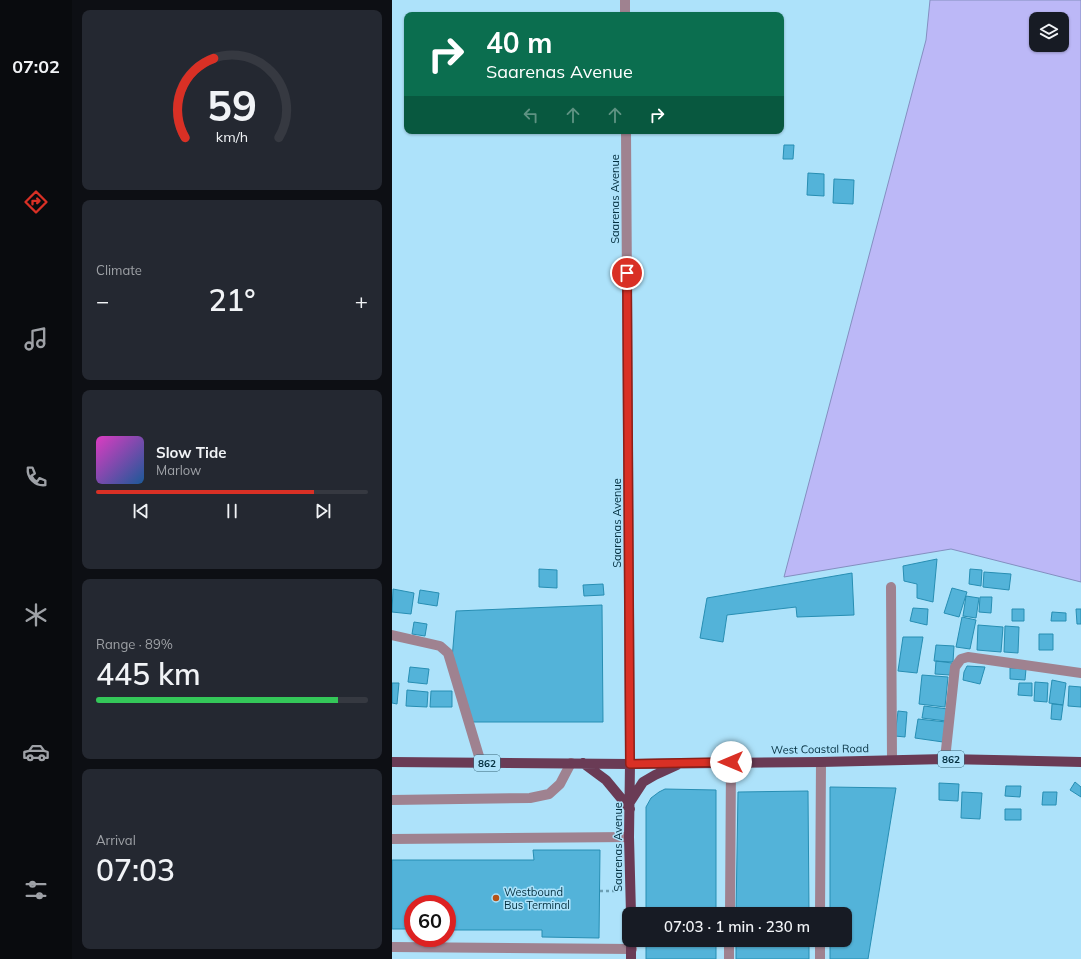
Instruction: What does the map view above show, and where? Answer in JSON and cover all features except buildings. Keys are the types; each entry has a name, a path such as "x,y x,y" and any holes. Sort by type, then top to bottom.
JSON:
{"main road":[{"name":"West Coastal Road","path":"392,762 630,764 945,759 1081,762"},
{"path":"583,763 606,780 630,806 643,782 654,775 681,763"},
{"name":"Saarenas Avenue","path":"630,764 629,837 631,907"}],"street":[{"path":"625,0 625,12"},
{"name":"Saarenas Avenue","path":"626,134 630,764"},
{"path":"891,587 892,760"},
{"path":"392,635 440,646 448,654 481,763"},
{"path":"945,759 955,667 961,659 968,657 1081,674"},
{"path":"730,907 731,762"},
{"path":"820,907 821,762"},
{"path":"392,800 530,798 549,794 560,784 571,763"},
{"path":"392,838 629,837"},
{"path":"392,947 631,949"},
{"path":"729,947 729,959"},
{"path":"820,947 820,959"}],"path":[{"path":"600,891 630,891"}],"shaded area":[{"path":"930,0 1081,0 1081,582 951,549 784,577 926,40"}],"place":[{"name":"Westbound Bus Terminal","path":"496,898"}],"route":[{"path":"627,273 630,764 731,762"}]}
